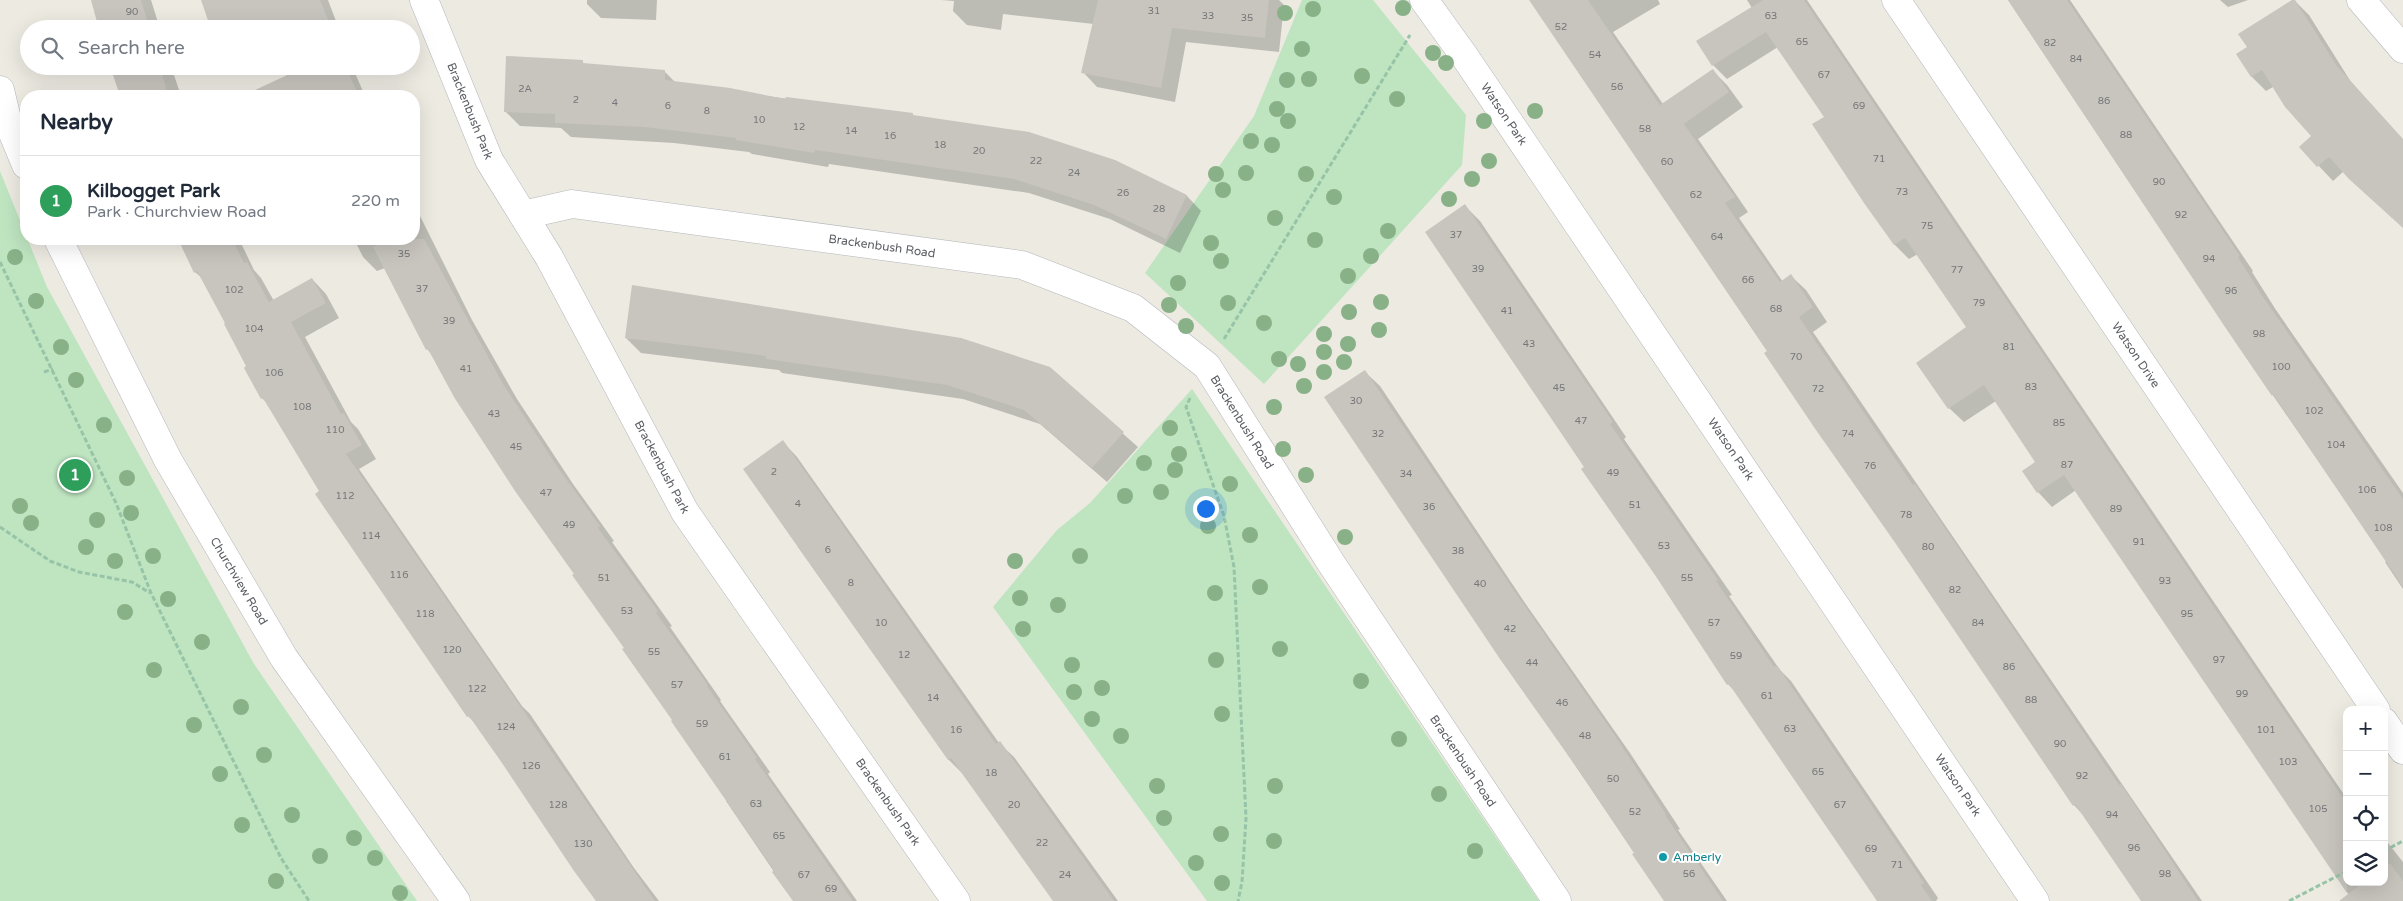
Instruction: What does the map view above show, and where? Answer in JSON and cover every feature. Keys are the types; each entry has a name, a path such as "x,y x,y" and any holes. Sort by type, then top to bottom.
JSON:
{"street":[{"name":"Brackenbush Park","path":"424,0 489,160 549,258 685,512 956,901"},
{"name":"Watson Park","path":"1424,0 1466,57 2035,901"},
{"name":"Watson Drive","path":"1896,0 2373,706"},
{"path":"2362,0 2403,49"},
{"path":"0,90 7,119 20,150"},
{"name":"Brackenbush Road","path":"523,215 572,204 1022,265 1133,308 1207,366 1331,563 1557,901"},
{"name":"Churchview Road","path":"61,245 168,460 284,658 456,901"},
{"path":"2388,728 2403,750"}],"path":[{"path":"0,262 116,503 151,593 281,858 309,901"},
{"path":"44,372 53,369"},
{"path":"0,527 50,560 79,572 132,582 151,593"},
{"path":"2388,849 2403,841"},
{"path":"2289,901 2343,873"}],"green space":[{"path":"1302,0 1373,0 1466,115 1462,165 1264,384 1145,273 1254,116"},
{"path":"0,171 20,220 20,245 30,245 47,287 254,664 417,901 0,901"},
{"path":"1192,389 1539,901 1207,901 993,607 1057,530 1090,503"}],"building":[{"path":"91,0 141,0 147,20 97,20"},
{"path":"201,0 320,0 328,20 208,20"},
{"path":"1098,0 1269,0 1265,38 1172,28 1161,88 1081,73"},
{"path":"1529,0 1588,0 1660,105 1713,69 1729,92 1684,124 1735,197 1725,203 1780,282 1791,274 1813,307 1799,317 1913,485 1915,484 1937,516 2119,785 2121,784 2198,901 2141,901 2075,804 2073,806 1896,544 1816,430 1764,353 1767,351"},
{"path":"1763,0 1804,0 2343,798 2343,886 2347,886 2347,893 2064,475 2037,493 2022,471 2035,462 1984,385 1948,409 1916,363 1966,327 1905,238 1894,245 1864,203 1812,124 1824,117 1766,32 1712,66 1696,41"},
{"path":"2008,0 2067,0 2240,256 2238,257 2261,294 2403,499 2403,587 2273,394 2272,396 2227,330"},
{"path":"2292,0 2295,0 2337,66 2403,139 2403,228 2349,179 2329,157 2317,167 2299,147 2311,136 2285,107 2262,70 2251,77 2236,54 2247,47 2238,34"},
{"path":"506,56 583,60 583,63 665,70 665,80 730,88 785,99 786,97 913,113 913,115 1029,132 1115,160 1187,195 1166,239 1094,205 1014,179 815,150 814,153 736,140 736,138 644,127 555,123 555,114 504,112"},
{"path":"113,75 162,75 166,90 118,90"},
{"path":"287,75 349,75 356,90 255,90"},
{"path":"1465,204 1613,422 1610,424 1718,580 1716,581 1774,667 1777,665 1924,883 1921,885 1932,901 1877,901 1729,684 1727,685 1655,575 1581,469 1584,467 1425,232"},
{"path":"420,239 424,239 503,384 559,469 600,526 598,528 658,611 656,613 708,685 757,758 755,759 853,901 793,901 772,872 774,870 622,649 624,648 572,575 574,574 515,491 454,397 428,349 426,350 373,247 377,245 420,245"},
{"path":"181,245 235,245 244,263 247,262 269,302 312,278 326,303 291,322 341,414 344,413 362,445 346,454 655,901 596,901 502,763 469,716 467,717 315,494 319,491 263,398 261,399 244,368 246,366 225,323 197,271 194,273"},
{"path":"632,285 961,338 1050,367 1124,432 1092,468 1024,410 947,385 766,359 766,356 625,338"},
{"path":"1365,370 1616,737 1665,815 1723,901 1664,901 1582,775 1500,659 1324,397"},
{"path":"783,440 996,744 1000,741 1114,901 1053,901 951,758 948,760 743,469"},
{"path":"2390,863 2403,881 2403,901 2339,901 2359,886 2388,886 2388,864"}],"place":[{"name":"Kilbogget Park","path":"75,475"},
{"name":"Amberly","path":"1663,857"}]}
